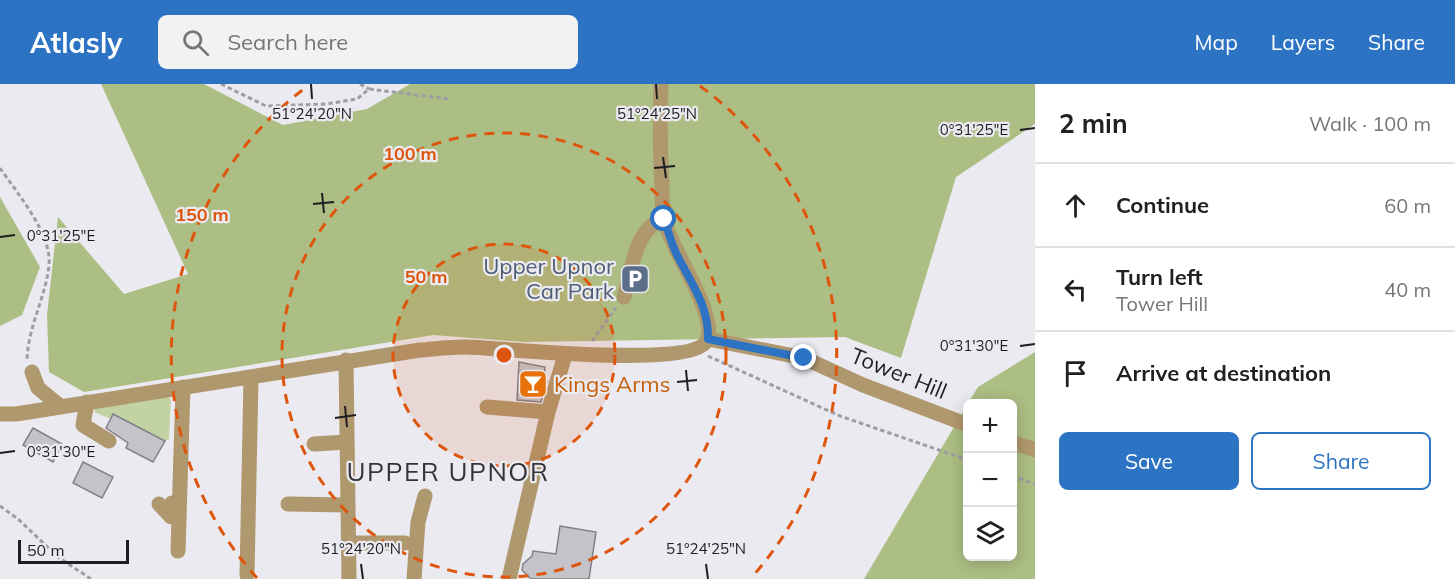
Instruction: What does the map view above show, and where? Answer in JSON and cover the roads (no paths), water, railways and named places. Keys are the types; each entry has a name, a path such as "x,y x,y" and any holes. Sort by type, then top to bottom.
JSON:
{"street":[{"path":"0,414 16,414 251,378 346,360 465,347 582,355 682,353 702,346 708,339 708,321 702,301 675,252 664,219 661,84"},
{"path":"624,297 642,236 652,222 664,219"},
{"name":"Tower Hill","path":"708,339 804,358 863,385 963,423"},
{"path":"509,579 548,412 565,355"},
{"path":"346,360 349,579"},
{"path":"32,372 38,388 60,406"},
{"path":"247,575 251,378"},
{"path":"159,504 171,517 178,388"},
{"path":"178,388 178,551"},
{"path":"87,402 83,425 109,441"},
{"path":"487,407 548,412"},
{"path":"314,444 347,442"},
{"path":"1017,444 1035,450"},
{"path":"414,579 418,522 425,496"},
{"path":"288,504 348,506"},
{"path":"349,543 405,543"}],"place":[{"name":"Upper Upnor Car Park","path":"635,279"},
{"name":"Kings Arms","path":"533,384"}],"district":[{"name":"UPPER UPNOR","path":"448,472"}]}
